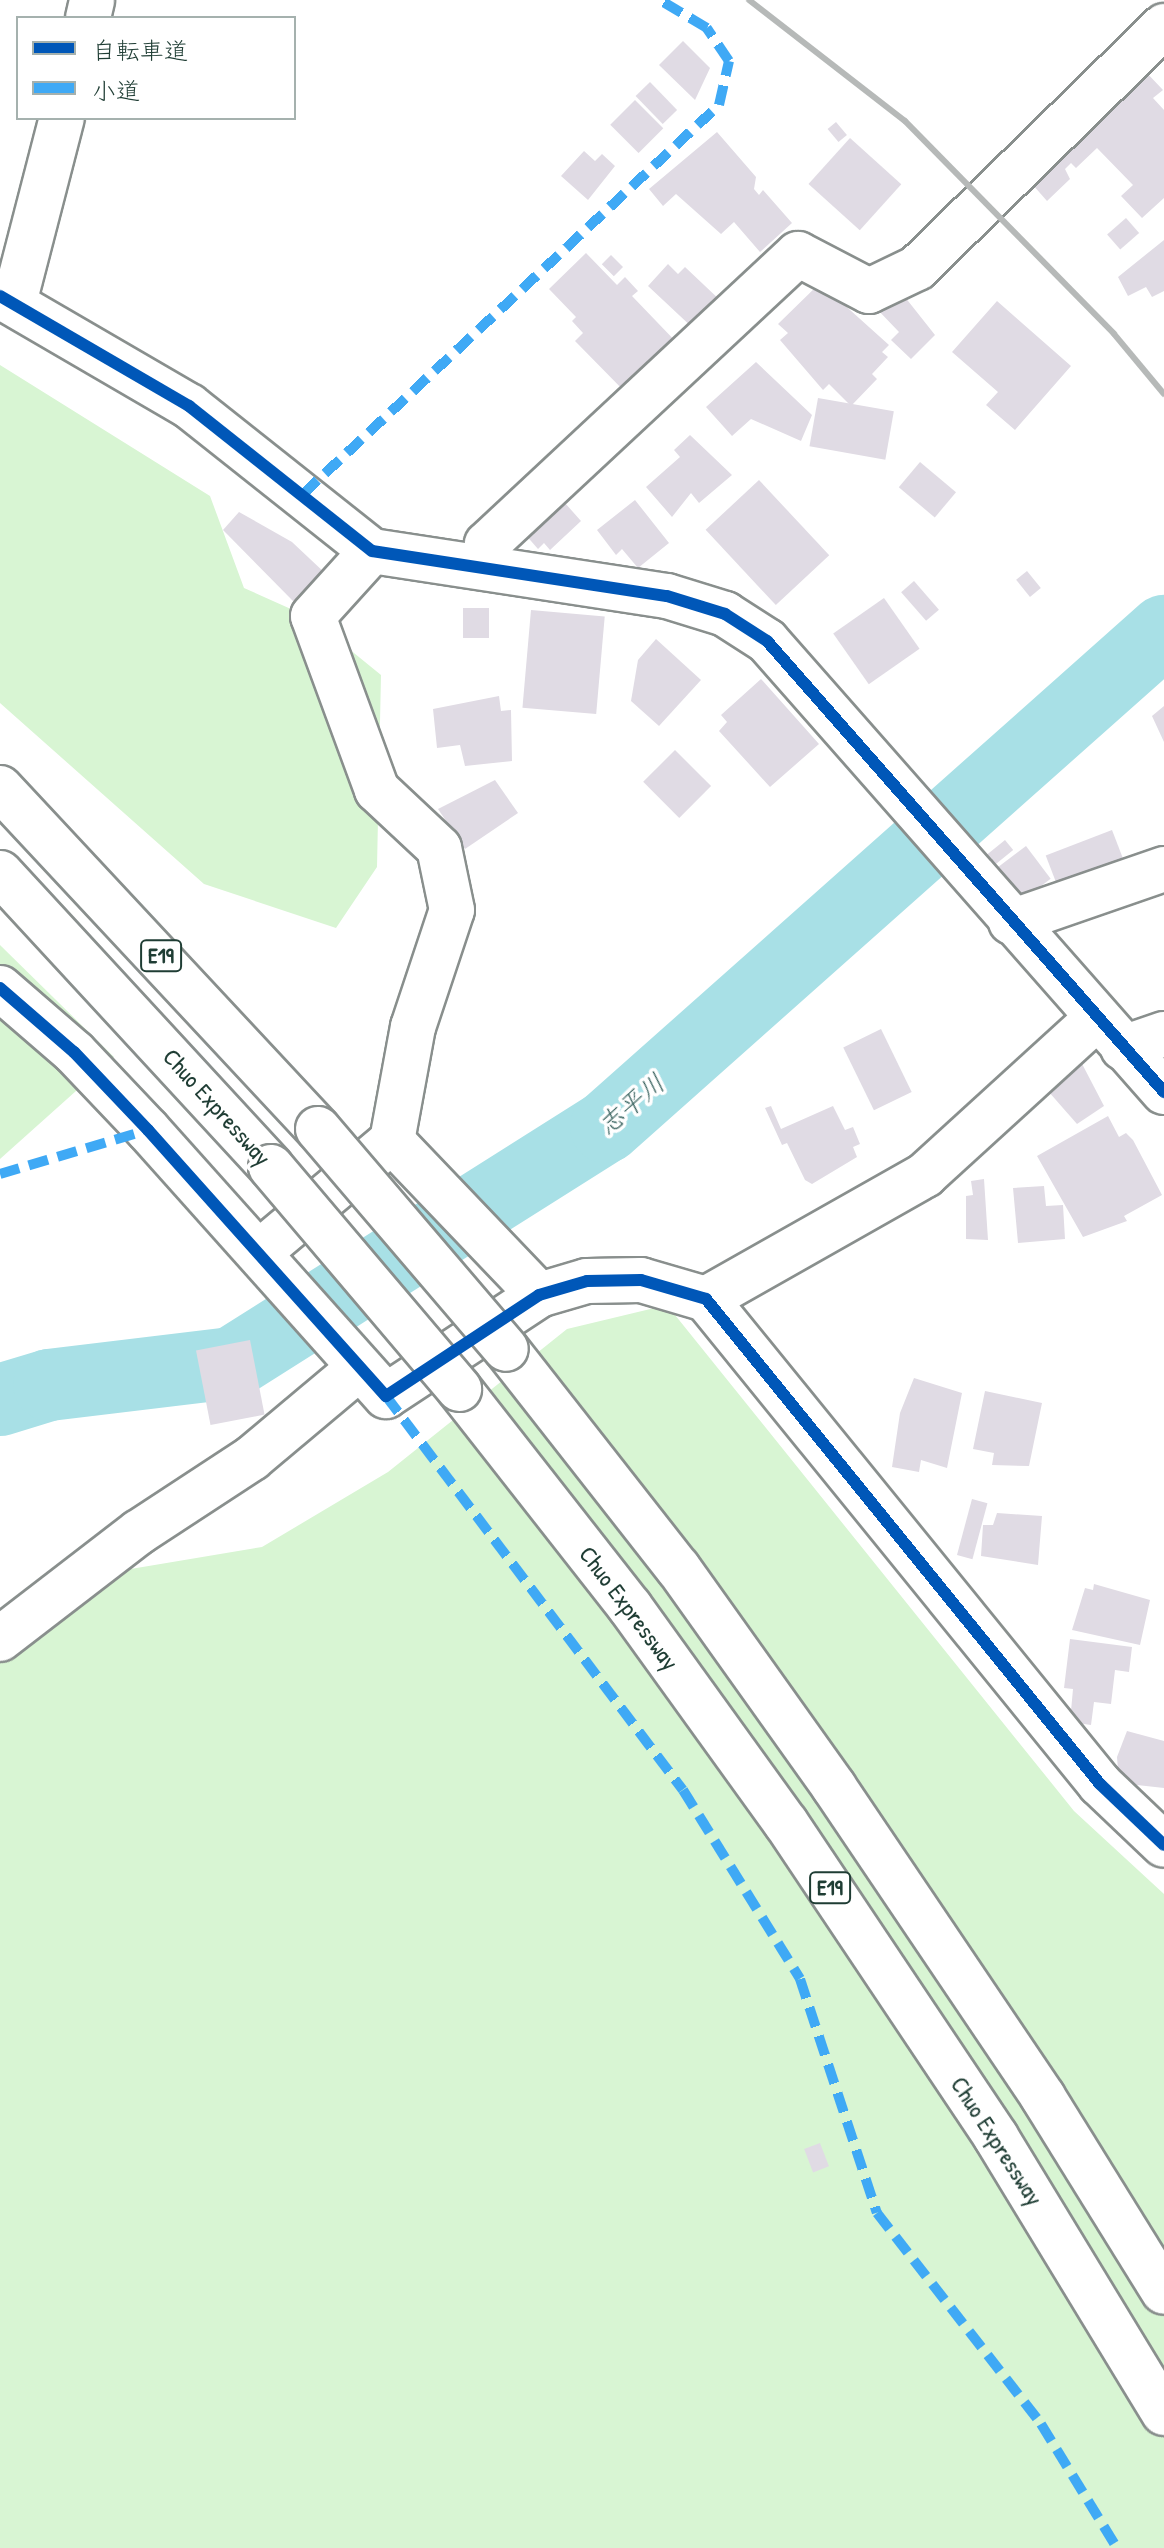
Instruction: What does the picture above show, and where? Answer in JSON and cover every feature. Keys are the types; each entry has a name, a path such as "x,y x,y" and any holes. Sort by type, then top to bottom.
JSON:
{"main road":[{"path":"485,566 487,544 798,254 869,291 917,268 1164,26"},
{"path":"61,120 7,300 189,406 372,551 667,596 725,614 767,641 1011,922 1164,1092"},
{"path":"262,1250 392,1141 413,1027 452,910 439,848 377,790 313,616 372,551"},
{"name":"E19","path":"0,788 318,1129 506,1349 678,1568 834,1787 1043,2097 1164,2292"},
{"path":"1011,922 1164,869"},
{"name":"Chuo Expressway","path":"0,873 271,1167 459,1389 630,1607 786,1823 996,2137 1164,2413"},
{"path":"0,988 74,1052 262,1250 358,1369 386,1396 539,1295 587,1281 641,1280 706,1299 1100,1784 1164,1845"},
{"path":"706,1299 925,1175 1109,1033 1164,1034"},
{"path":"392,1141 539,1295"},
{"path":"0,1639 139,1532 252,1458 358,1369"}],"green space":[{"path":"0,365 210,496 244,588 311,618 381,675 377,867 336,928 204,884 0,703"},
{"path":"0,945 114,1057 0,1159"},
{"path":"667,1305 1074,1811 1164,1894 1164,2548 0,2548 0,1626 71,1579 262,1547 388,1472 567,1329"}],"building":[{"path":"683,41 710,68 695,100 659,65"},
{"path":"1145,71 1163,90 1153,98 1164,110 1164,198 1142,218 1121,196 1133,185 1097,148 1076,168 1071,163 1065,169 1070,179 1047,201 1025,176"},
{"path":"650,82 677,110 663,124 636,96"},
{"path":"635,100 663,128 639,153 610,125"},
{"path":"836,122 847,135 839,142 828,129"},
{"path":"717,132 756,177 754,189 759,195 763,190 792,223 760,252 734,222 721,234 676,194 663,206 649,189"},
{"path":"850,138 901,184 860,230 809,184"},
{"path":"584,151 595,161 602,154 615,166 588,200 561,176"},
{"path":"1126,218 1139,233 1120,249 1107,234"},
{"path":"1164,240 1164,291 1152,297 1146,287 1128,296 1118,277"},
{"path":"586,253 617,285 625,277 638,291 632,296 681,347 630,397 575,341 583,333 572,321 576,317 549,289"},
{"path":"611,255 623,267 614,276 602,264"},
{"path":"668,264 678,274 685,267 722,302 695,330 648,286"},
{"path":"820,283 889,345 882,352 888,357 872,374 877,379 851,406 829,384 823,390 780,340 788,333 778,324"},
{"path":"897,287 935,335 911,359 891,340 899,332 875,307"},
{"path":"997,301 1071,366 1015,430 986,405 998,392 952,352"},
{"path":"756,362 812,415 801,441 751,419 732,436 706,407"},
{"path":"818,398 894,411 885,460 809,446"},
{"path":"690,435 732,475 699,503 691,493 672,517 646,487 680,457 674,450"},
{"path":"920,462 956,492 935,517 899,487"},
{"path":"759,480 829,555 776,605 706,530"},
{"path":"557,494 581,521 550,550 544,543 538,549 524,533"},
{"path":"635,500 669,543 638,568 622,549 616,555 597,530"},
{"path":"239,512 292,542 326,574 303,601 293,601 223,530"},
{"path":"1027,571 1041,588 1030,597 1016,580"},
{"path":"914,581 939,610 926,621 901,592"},
{"path":"884,598 920,649 869,684 833,634"},
{"path":"463,608 489,608 489,638 463,638"},
{"path":"531,610 605,616 596,714 522,708"},
{"path":"656,639 701,680 659,726 631,701 638,660"},
{"path":"761,679 819,744 770,787 719,731 727,722 721,715"},
{"path":"499,696 501,711 511,710 512,761 465,766 460,745 437,748 433,709"},
{"path":"1164,706 1164,742 1152,716"},
{"path":"675,750 711,786 679,818 643,782"},
{"path":"495,780 518,813 465,849 438,809"},
{"path":"1112,830 1125,864 1059,889 1046,855"},
{"path":"1005,840 1013,850 992,867 984,857"},
{"path":"1026,846 1051,879 1020,902 995,869"},
{"path":"881,1029 912,1092 874,1110 843,1047"},
{"path":"1079,1058 1104,1106 1077,1124 1041,1083"},
{"path":"771,1106 781,1129 833,1106 845,1130 853,1127 860,1144 853,1147 857,1157 812,1184 805,1180 787,1143 782,1145 765,1108"},
{"path":"1108,1116 1119,1137 1126,1133 1133,1140 1162,1195 1124,1216 1127,1221 1083,1237 1037,1156"},
{"path":"984,1179 988,1240 966,1239 966,1196 973,1195 971,1181"},
{"path":"1044,1186 1046,1206 1063,1205 1065,1239 1018,1243 1013,1188"},
{"path":"250,1340 265,1415 211,1425 196,1350"},
{"path":"914,1378 962,1393 947,1468 921,1460 919,1472 892,1467 900,1413"},
{"path":"985,1391 1042,1403 1029,1466 992,1465 994,1453 973,1449"},
{"path":"972,1499 987,1503 972,1559 957,1555"},
{"path":"997,1513 1042,1516 1038,1565 981,1556 983,1525 993,1525"},
{"path":"1094,1584 1150,1600 1140,1645 1072,1630 1085,1588 1093,1590"},
{"path":"1070,1639 1132,1647 1129,1672 1115,1670 1111,1704 1094,1702 1091,1725 1070,1722 1073,1689 1064,1688"},
{"path":"1127,1731 1164,1741 1164,1788 1119,1783 1117,1757"},
{"path":"820,2143 829,2166 813,2172 804,2149"}],"waterway":[{"name":"志平川","path":"0,1400 49,1385 232,1363 606,1127 1164,631"}],"railway":[{"path":"749,0 905,121 1114,334 1164,394"}],"marked path":[{"path":"303,494 719,105 729,61 707,28 660,0"},
{"path":"0,1174 148,1130"},
{"path":"386,1396 683,1790 800,1979 877,2213 1041,2424 1117,2548"}],"cycle path":[{"path":"0,296 189,406 372,551 667,596 725,614 767,641 1164,1092"},
{"path":"0,988 74,1052 148,1130 386,1396 539,1295 587,1281 641,1280 706,1299 1100,1784 1164,1845"}]}
